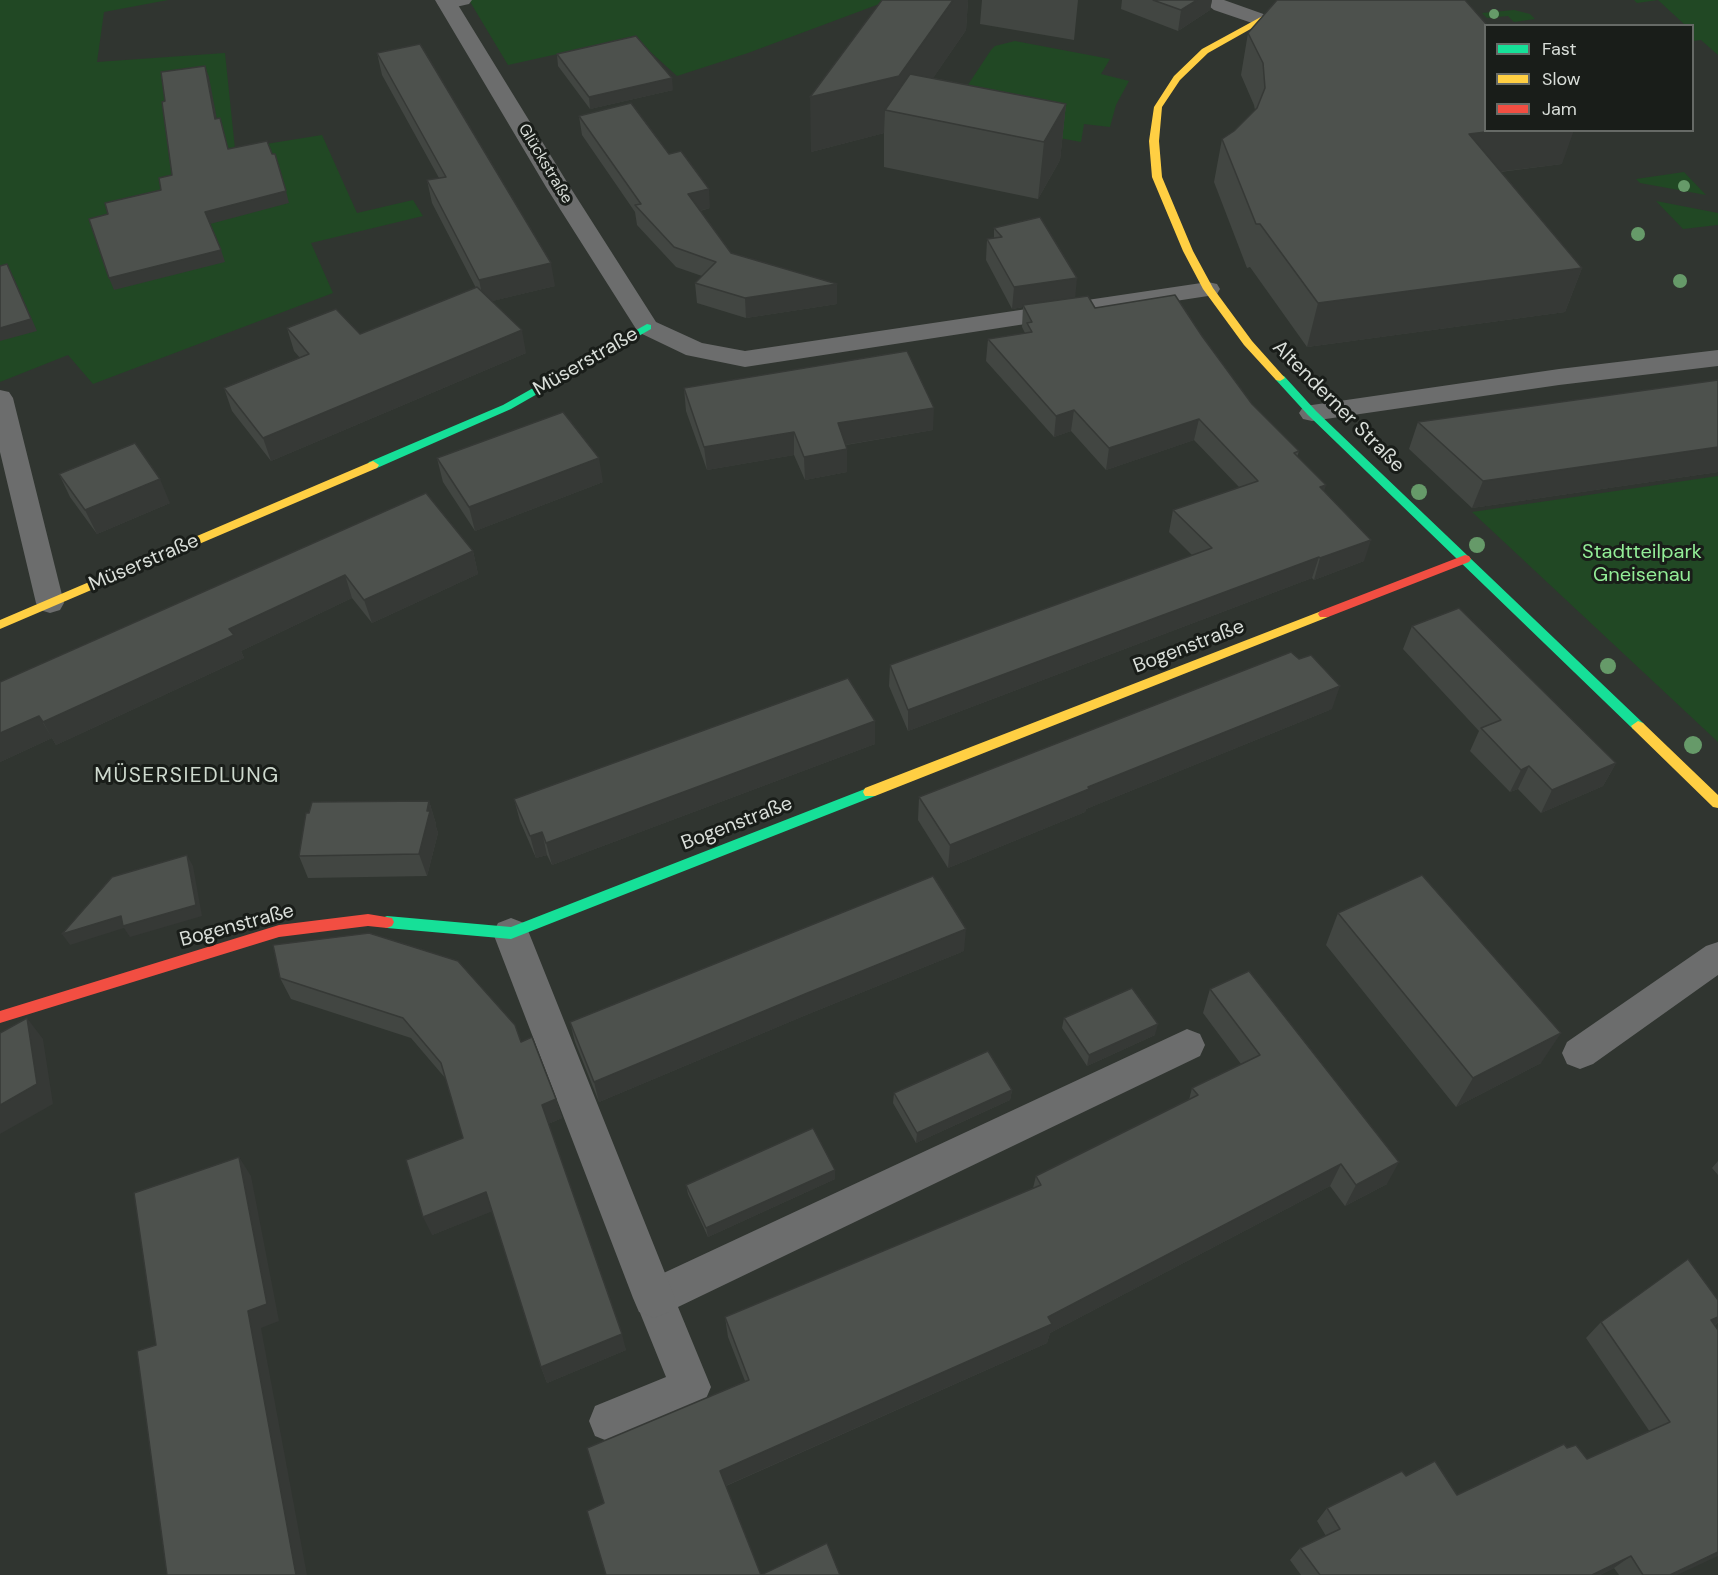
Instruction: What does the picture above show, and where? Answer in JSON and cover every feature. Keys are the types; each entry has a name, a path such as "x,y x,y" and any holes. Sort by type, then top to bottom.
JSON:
{"street":[{"name":"Altenderner Straße","path":"1298,0 1205,51 1177,78 1158,107 1154,141 1157,177 1188,251 1208,289 1248,343 1312,413 1718,803"},
{"name":"Glückstraße","path":"451,1 558,186 647,327"},
{"name":"Müserstraße","path":"0,625 507,407 647,327 695,349 746,359 1208,289"},
{"name":"Bogenstraße","path":"0,1017 279,931 368,920 511,933 1465,559"},
{"path":"511,933 654,1298"}],"lane":[{"path":"1211,0 1224,8 1262,20"},
{"path":"1312,413 1559,377 1718,358"},
{"path":"0,398 50,603"},
{"path":"1580,1053 1718,956"},
{"path":"610,1421 691,1387 654,1298 1187,1045"}],"green space":[{"path":"0,0 168,0 104,12 97,62 225,53 235,149 322,135 357,213 413,200 423,216 311,243 333,293 93,384 68,355 0,382"},
{"path":"469,0 890,0 748,53 677,76 634,37 508,65"},
{"path":"1634,0 1658,0 1637,3"},
{"path":"1658,0 1718,0 1718,55 1701,40 1694,41 1694,24 1684,24"},
{"path":"1514,10 1530,14 1535,19 1514,22 1508,16 1487,18 1482,13"},
{"path":"1015,41 1110,59 1101,74 1129,81 1116,105 1110,127 1084,124 1081,142 973,122 954,106 991,50 995,46"},
{"path":"1684,172 1706,195 1640,183 1636,179"},
{"path":"1656,201 1718,213 1718,225 1683,229"},
{"name":"Stadtteilpark Gneisenau","path":"1718,476 1718,742 1472,512"}],"building":[{"path":"882,0 953,0 899,76 810,97"},
{"path":"1153,0 1197,0 1181,10"},
{"path":"1277,0 1465,0 1486,24 1484,24 1486,132 1469,134 1582,268 1318,303 1260,224 1256,224 1222,139 1234,131 1257,108 1265,88 1263,63 1248,33"},
{"path":"636,36 672,78 589,97 557,54"},
{"path":"420,44 551,263 479,280 427,180 446,177 377,53"},
{"path":"205,66 215,119 220,118 228,149 267,141 272,154 275,154 286,191 205,212 221,250 109,278 89,219 108,214 105,203 161,190 159,178 172,175 162,102 165,101 161,72"},
{"path":"910,74 1066,104 1044,142 885,110"},
{"path":"631,103 669,154 681,151 709,189 688,194 731,253 837,284 745,298 695,283 716,262 674,247 635,205 641,204 579,116"},
{"path":"1040,217 1077,278 1014,287 987,239 1002,237 994,228"},
{"path":"7,264 31,319 0,328 0,266"},
{"path":"477,287 522,330 263,438 224,388 309,354 287,328 336,309 360,334"},
{"path":"1175,295 1252,404 1299,451 1294,453 1326,485 1320,487 1371,540 1319,557 908,710 890,665 1212,548 1173,510 1258,481 1199,419 1109,448 1074,410 1056,416 988,339 1032,332 1027,323 1032,322 1023,305 1088,296 1095,308"},
{"path":"907,351 934,408 838,423 847,449 804,457 794,432 704,447 684,388"},
{"path":"1718,380 1718,447 1483,481 1418,422"},
{"path":"563,412 599,458 469,507 437,458"},
{"path":"135,443 160,479 85,510 59,474"},
{"path":"426,493 473,551 364,600 345,575 229,629 234,635 43,722 39,716 0,733 0,682"},
{"path":"1459,608 1616,763 1552,790 1529,766 1521,770 1481,728 1501,720 1412,626"},
{"path":"1291,652 1299,659 1311,655 1340,686 950,845 919,797"},
{"path":"848,678 875,721 546,843 542,832 530,836 514,799"},
{"path":"429,801 427,811 430,811 419,854 299,856 306,813 309,813 312,802"},
{"path":"187,855 196,905 123,926 121,916 62,934 112,877"},
{"path":"1422,875 1561,1033 1473,1078 1338,913"},
{"path":"933,876 966,929 594,1082 570,1022"},
{"path":"369,933 458,961 515,1025 521,1042 532,1037 556,1099 542,1105 622,1334 541,1367 486,1192 423,1217 406,1160 463,1138 441,1063 403,1018 280,978 273,945"},
{"path":"1249,971 1399,1162 1356,1185 1341,1164 1048,1317 1052,1324 720,1471 761,1575 606,1575 587,1511 604,1503 587,1448 749,1380 725,1317 1041,1185 1036,1176 1198,1095 1192,1088 1260,1055 1210,989"},
{"path":"1132,988 1158,1024 1089,1055 1064,1018"},
{"path":"27,1018 37,1084 0,1105 0,1033"},
{"path":"988,1051 1012,1090 917,1133 894,1093"},
{"path":"813,1128 835,1170 706,1228 686,1185"},
{"path":"239,1157 267,1304 248,1311 296,1575 167,1575 137,1351 156,1345 134,1193"},
{"path":"1688,1259 1718,1300 1718,1317 1711,1320 1718,1330 1718,1552 1670,1575 1643,1575 1631,1556 1592,1575 1320,1575 1300,1548 1340,1529 1327,1508 1402,1471 1406,1476 1435,1461 1457,1495 1564,1444 1567,1448 1576,1445 1587,1459 1670,1422 1601,1322"},
{"path":"827,1543 840,1575 761,1575"}],"traffic: fast":[{"path":"373,465 507,407 647,327"},
{"path":"1280,378 1312,413 1638,726"},
{"path":"387,922 511,933 870,792"}],"traffic: slow":[{"path":"1280,378 1248,343 1208,289 1188,251 1157,177 1154,141 1158,107 1177,78 1205,51 1298,0"},
{"path":"0,625 373,465"},
{"path":"870,792 1324,614"},
{"path":"1638,726 1718,803"}],"traffic: jam":[{"path":"1324,614 1465,559"},
{"path":"0,1017 279,931 368,920 387,922"}],"district":[{"name":"MÜSERSIEDLUNG","path":"187,776"}]}
